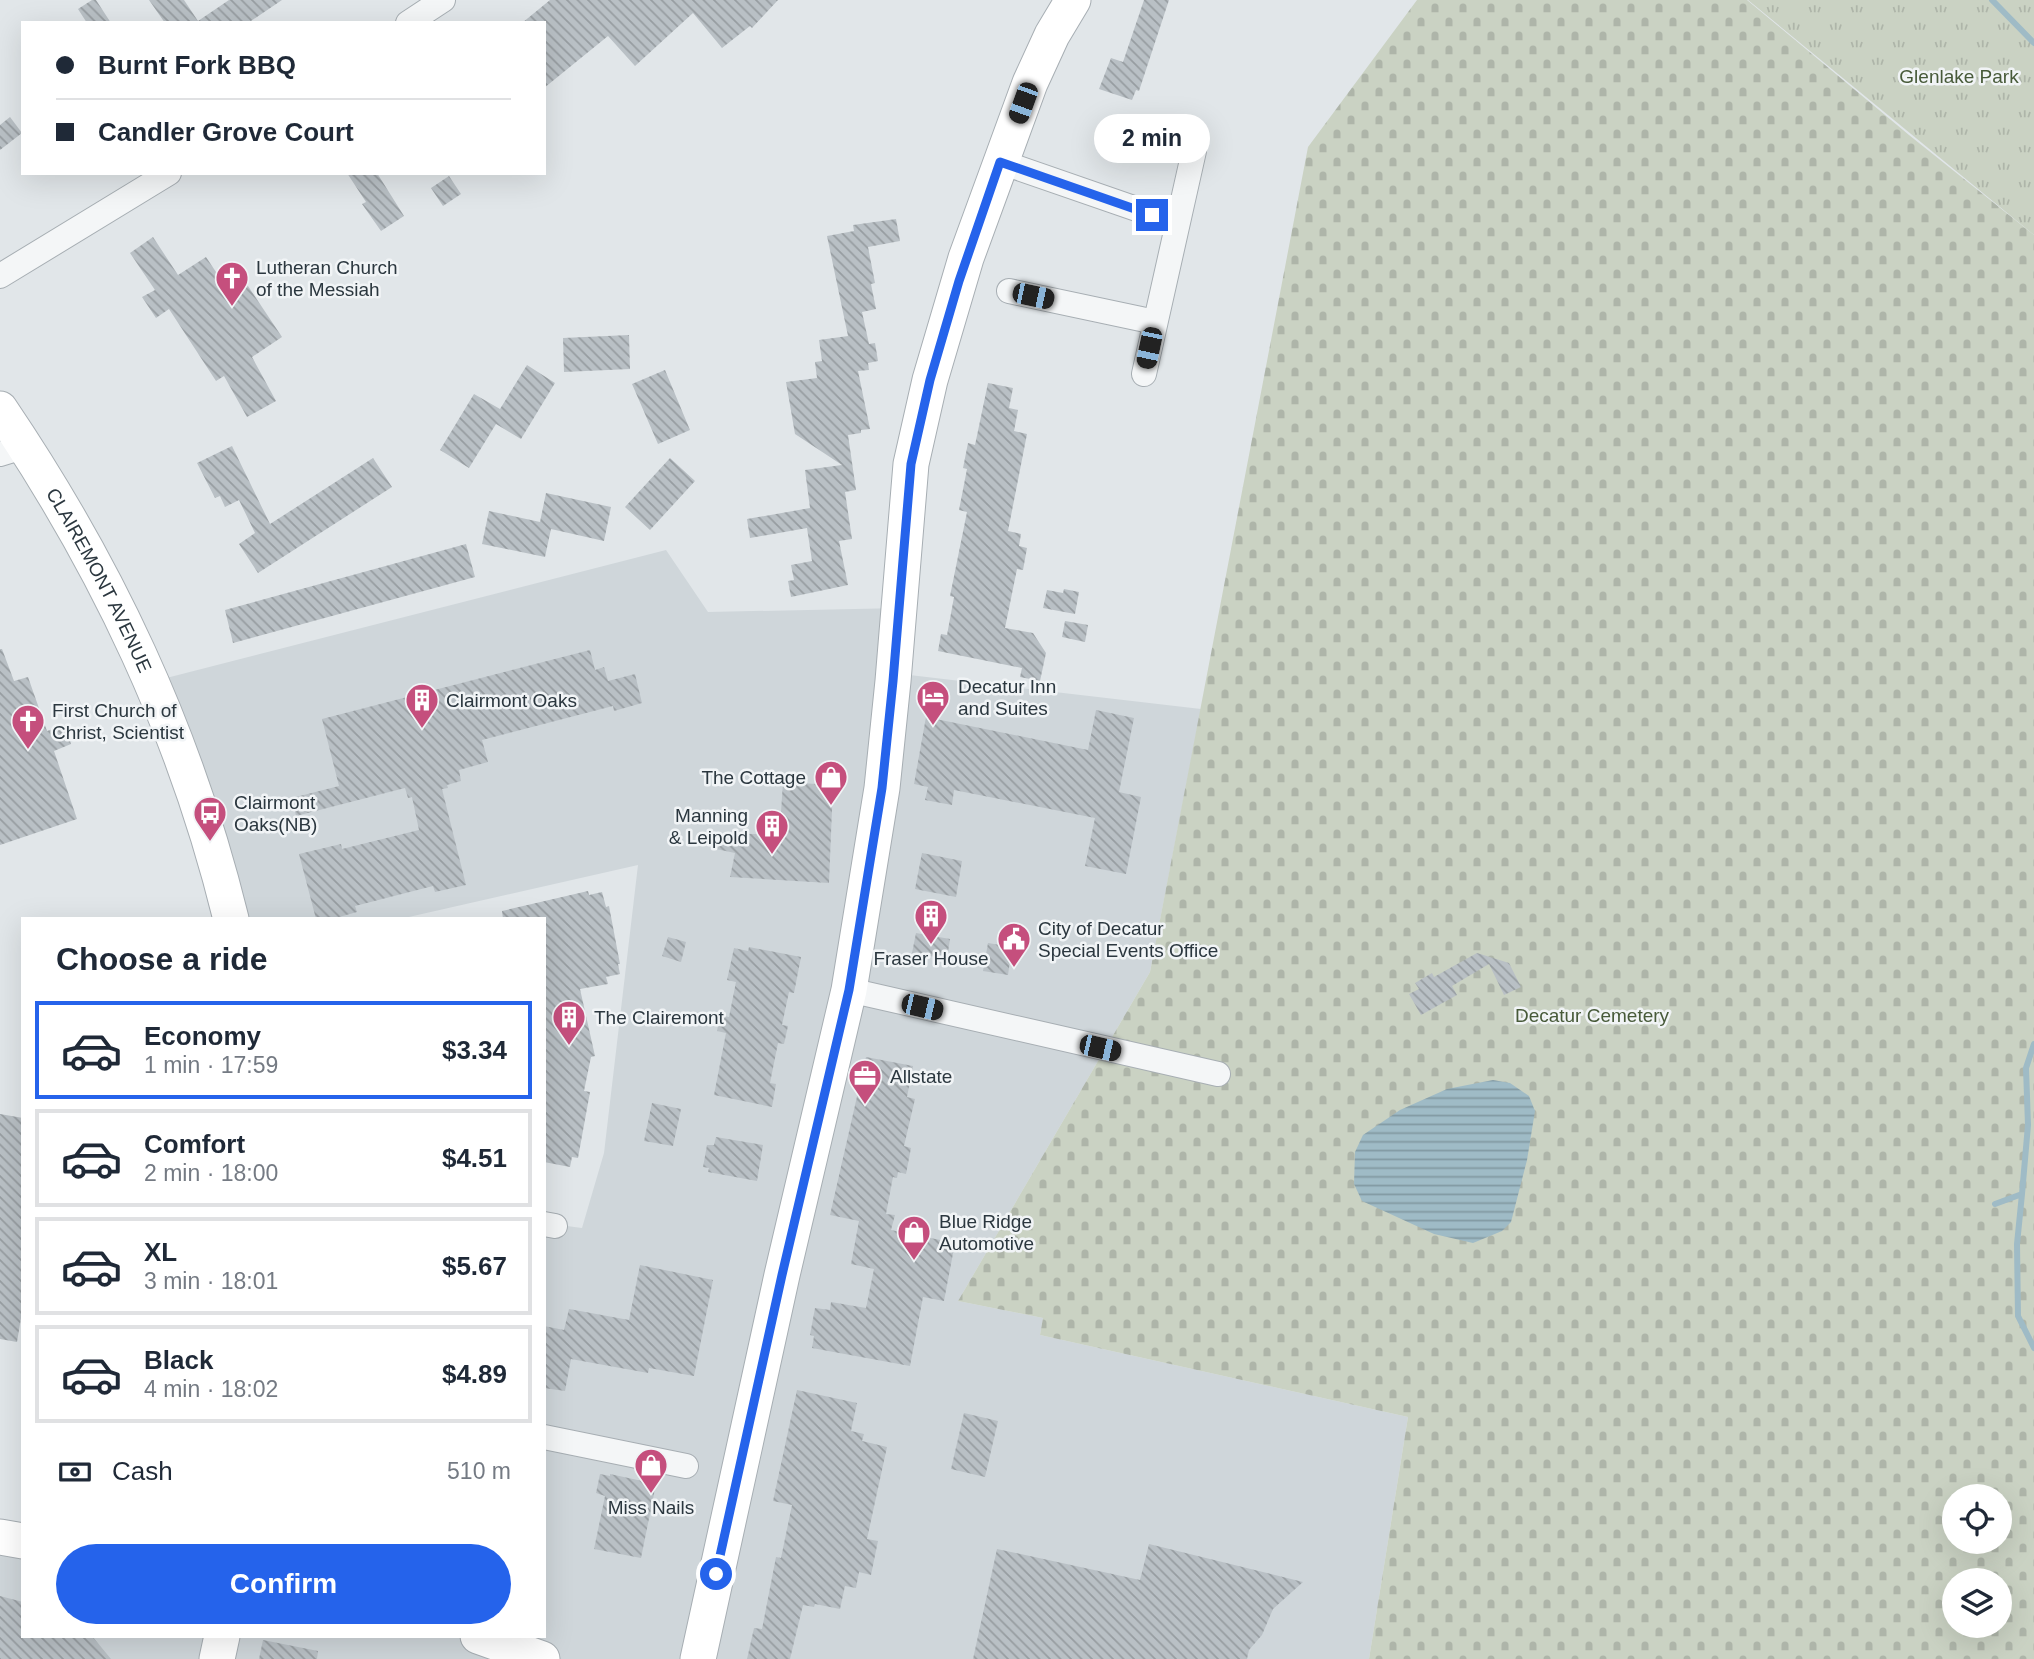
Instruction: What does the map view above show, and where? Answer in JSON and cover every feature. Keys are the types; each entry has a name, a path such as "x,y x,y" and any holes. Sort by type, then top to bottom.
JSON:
{"main road":[{"path":"698,1659 782,1275 849,990 882,788 911,464 930,380 966,282 1000,162 1035,71 1073,0"},
{"name":"CLAIREMONT AVENUE","path":"0,408 13,450 87,547 145,664 199,800 230,917"},
{"path":"0,1537 21,1541"},
{"path":"217,1659 222,1638"},
{"path":"484,1638 542,1659"}],"street":[{"path":"411,21 443,0"},
{"path":"1144,374 1194,151"},
{"path":"1000,162 1177,223"},
{"path":"0,276 166,175"},
{"path":"1009,291 1155,322"},
{"path":"849,990 1218,1074"},
{"path":"546,1437 686,1466"}],"shaded area":[{"path":"666,550 708,612 901,608 901,674 1201,709 1150,972 958,1301 1043,1318 1040,1335 1408,1417 1369,1659 0,1659 0,1537 21,1541 21,1638 546,1638 546,1223 582,1228 604,1153 638,865 409,917 226,917 143,684"}],"green space":[{"name":"Decatur Cemetery","path":"1417,0 1747,0 2034,235 2034,1659 1369,1659 1408,1417 1040,1335 1043,1318 958,1301 1150,972 1308,147"},
{"name":"Glenlake Park","path":"1748,0 2034,0 2034,235"}],"water":[{"path":"1493,1080 1510,1083 1529,1096 1535,1111 1527,1160 1511,1222 1502,1231 1473,1243 1434,1234 1362,1201 1354,1184 1355,1152 1363,1135 1400,1110 1447,1089"}],"building":[{"path":"96,0 110,21 86,21 78,9"},
{"path":"149,0 184,0 198,21 164,21"},
{"path":"229,0 282,0 251,21 198,21"},
{"path":"550,0 778,0 752,28 750,26 722,48 693,13 635,66 608,36 546,86 546,21 524,21"},
{"path":"1144,0 1169,0 1139,91 1136,90 1132,100 1099,89 1111,58 1123,62"},
{"path":"10,117 21,134 0,150 0,125"},
{"path":"348,175 378,175 404,216 381,231 362,204 366,202"},
{"path":"449,176 461,194 443,206 431,188"},
{"path":"896,219 900,241 868,247 875,283 871,284 876,309 862,312 869,344 875,343 878,361 868,363 869,370 858,371 870,429 848,435 856,490 845,492 852,539 839,541 848,585 791,597 788,581 794,580 791,565 812,561 807,528 750,538 747,519 810,508 805,470 842,465 795,434 786,382 817,378 815,362 822,361 819,340 848,336 827,236 854,231 853,225"},
{"name":"Lutheran Church of the Messiah","path":"153,237 178,275 206,257 230,293 246,283 282,337 252,357 276,401 247,417 224,376 216,381 169,309 156,318 142,297 155,290 130,253"},
{"path":"629,335 630,369 564,372 563,338"},
{"path":"527,365 555,383 521,439 496,424 469,468 440,450 474,394 500,409"},
{"path":"665,370 690,430 658,444 632,384"},
{"path":"988,383 1013,388 1009,408 1018,410 1014,431 1027,434 1008,531 1021,534 1019,546 1027,548 1023,570 1017,569 1005,628 1033,633 1046,653 1040,681 1020,677 1022,668 938,651 941,634 947,635 954,597 950,596 967,512 959,510 967,469 963,468 968,443 975,445"},
{"path":"232,446 270,524 373,458 392,487 258,573 239,544 255,533 239,500 225,507 220,496 215,498 197,463"},
{"path":"670,458 695,481 650,530 625,507"},
{"path":"546,493 611,507 604,541 551,529 545,557 482,544 489,511 540,522"},
{"path":"466,544 475,577 233,643 225,610"},
{"path":"1064,589 1079,592 1075,614 1043,608 1047,590 1063,593"},
{"path":"1065,621 1088,625 1085,642 1062,637"},
{"path":"0,649 14,681 28,677 47,731 65,725 71,744 54,751 77,819 0,845"},
{"name":"Clairmont Oaks","path":"590,650 595,670 604,667 608,681 635,674 642,703 614,711 613,706 482,740 488,762 459,770 461,781 442,789 466,885 435,892 433,886 355,906 357,912 339,917 315,917 299,854 341,844 342,849 419,830 412,797 408,798 405,788 296,816 292,798 339,786 322,719"},
{"path":"1096,710 1134,718 1119,792 1141,797 1126,874 1085,866 1095,818 954,790 952,805 925,800 928,787 914,784 926,717 1088,750"},
{"name":"Manning & Leipold","path":"783,782 833,785 829,883 730,877 735,853 716,849 716,833 786,835 781,812"},
{"path":"922,853 962,861 956,897 915,889"},
{"name":"The Clairemont","path":"588,891 589,895 602,892 606,907 609,906 620,974 606,977 608,984 580,989 595,1056 591,1057 584,1091 590,1092 578,1158 572,1157 570,1167 546,1162 546,917 503,917 502,911"},
{"name":"Fraser House","path":"916,933 950,939 947,959 912,953"},
{"path":"668,937 686,942 681,962 662,956"},
{"path":"988,943 1012,947 1008,975 983,971"},
{"path":"749,947 801,957 794,993 789,992 782,1025 788,1026 784,1044 778,1043 770,1083 776,1084 772,1107 714,1095 726,1033 717,1031 720,1015 729,1017 736,982 727,980 734,948 748,951"},
{"path":"1477,953 1509,963 1521,987 1504,995 1489,964 1452,986 1457,995 1421,1015 1409,994 1419,989 1415,983 1432,973 1434,977"},
{"path":"866,1057 913,1066 907,1097 915,1099 904,1146 911,1148 906,1174 898,1172 897,1178 893,1177 886,1214 895,1215 891,1230 955,1243 944,1301 923,1297 910,1366 812,1348 814,1336 810,1335 815,1308 830,1310 831,1302 866,1308 874,1269 851,1264 859,1221 830,1215"},
{"path":"652,1103 681,1109 673,1146 644,1141"},
{"path":"0,1114 21,1118 21,1318 17,1342 0,1339"},
{"path":"716,1137 763,1145 757,1181 708,1172 709,1168 703,1167 707,1145 714,1145"},
{"path":"640,1265 713,1280 694,1376 649,1368 648,1373 571,1359 565,1391 546,1388 546,1326 564,1330 569,1309 629,1320"},
{"path":"797,1390 857,1403 851,1431 864,1434 862,1441 887,1447 867,1539 878,1541 871,1575 859,1572 856,1588 845,1586 840,1609 815,1604 814,1607 803,1605 790,1659 747,1659 754,1628 762,1629 776,1557 781,1558 792,1505 773,1501"},
{"path":"964,1413 998,1421 985,1477 951,1469"},
{"path":"600,1474 656,1484 641,1558 594,1549 605,1496 596,1493"},
{"path":"1149,1544 1303,1582 1273,1609 1262,1635 1249,1650 1247,1659 973,1659 997,1549 1140,1580"},
{"path":"0,1596 21,1601 21,1638 94,1638 111,1659 0,1659"},
{"path":"263,1640 318,1651 317,1659 259,1659"}],"waterway":[{"path":"1992,0 2034,43"},
{"path":"1995,1204 2022,1194 2028,1125 2026,1068 2034,1044"},
{"path":"2022,1194 2017,1244 2018,1316 2034,1348"}],"place":[{"name":"Lutheran Church of the Messiah","path":"232,308"},
{"name":"Decatur Inn and Suites","path":"933,727"},
{"name":"Clairmont Oaks","path":"422,730"},
{"name":"First Church of Christ, Scientist","path":"28,751"},
{"name":"The Cottage","path":"831,807"},
{"name":"Clairmont Oaks(NB)","path":"210,843"},
{"name":"Manning & Leipold","path":"772,856"},
{"name":"Fraser House","path":"931,946"},
{"name":"City of Decatur Special Events Office","path":"1014,969"},
{"name":"The Clairemont","path":"569,1047"},
{"name":"Allstate","path":"865,1106"},
{"name":"Blue Ridge Automotive","path":"914,1262"},
{"name":"Miss Nails","path":"651,1495"}],"route":[{"path":"716,1574 849,990 882,788 911,464 930,380 966,258 1000,162 1152,215"}]}
